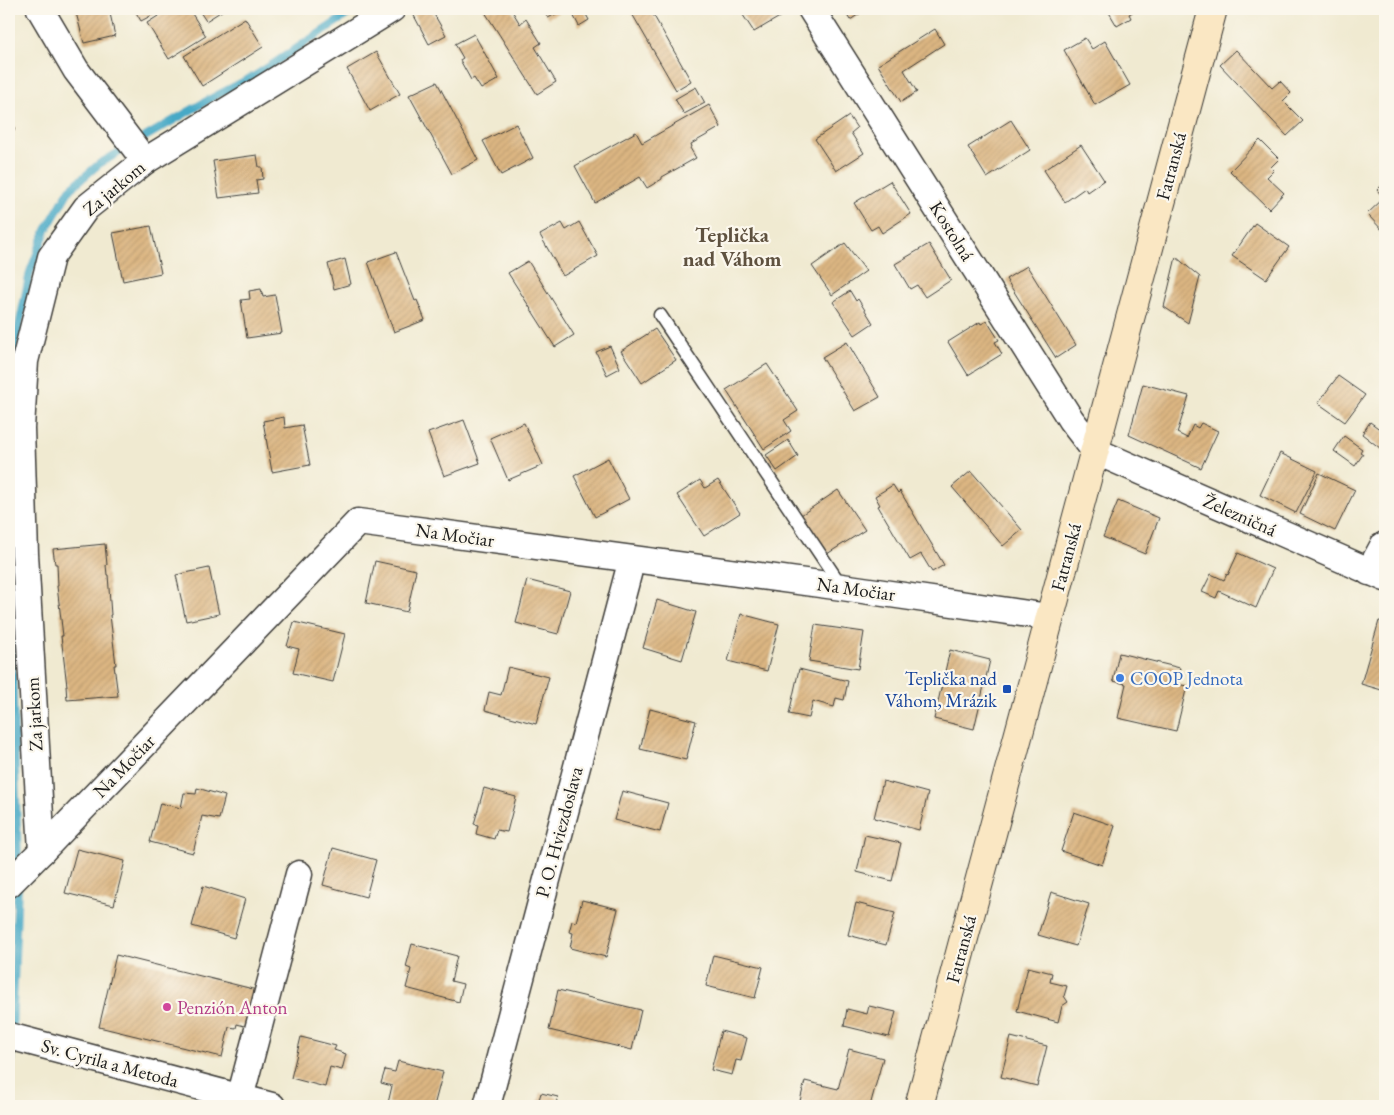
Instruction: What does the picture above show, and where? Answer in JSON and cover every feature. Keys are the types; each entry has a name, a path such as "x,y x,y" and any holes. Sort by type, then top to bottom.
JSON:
{"main road":[{"name":"Fatranská","path":"919,1106 1213,9"}],"street":[{"path":"40,9 76,70 136,150"},
{"name":"Za jarkom","path":"42,851 24,554 20,428 25,361 51,257 86,208 136,150 392,9"},
{"name":"Kostolná","path":"811,9 1071,420 1095,451"},
{"name":"Železničná","path":"1095,451 1377,575"},
{"name":"Na Močiar","path":"9,884 358,522 632,558 1049,617"},
{"path":"1377,575 1385,544"},
{"name":"P. O. Hviezdoslava","path":"487,1106 632,558"},
{"path":"240,1098 298,874"},
{"name":"Sv. Cyrila a Metoda","path":"14,1037 272,1106"}],"lane":[{"path":"660,315 842,587"}],"building":[{"path":"75,9 109,9 115,36 84,43"},
{"path":"134,9 159,9 160,11 141,21"},
{"path":"169,9 189,9 206,36 169,59 147,23"},
{"path":"198,9 225,9 206,21"},
{"path":"431,9 446,35 429,44 411,10"},
{"path":"483,9 511,9 520,24 526,19 541,43 535,47 556,82 537,94"},
{"path":"542,9 566,9 548,18"},
{"path":"570,9 583,9 589,20 579,26"},
{"path":"636,9 650,9 691,81 676,90 631,12"},
{"path":"739,9 780,9 783,15 754,32"},
{"path":"843,9 867,9 850,20"},
{"path":"1107,9 1138,9 1129,14 1131,18 1117,26"},
{"path":"245,18 263,47 202,86 184,56"},
{"path":"935,29 944,44 904,70 917,92 901,102 878,65"},
{"path":"474,34 499,79 481,89 474,78 471,80 460,60 463,58 455,44"},
{"path":"1085,38 1092,49 1105,41 1130,85 1095,105 1064,50"},
{"path":"1236,50 1272,88 1280,81 1291,93 1283,101 1303,121 1287,136 1220,65"},
{"path":"376,52 400,94 370,111 347,69"},
{"path":"437,82 478,160 452,174 409,95"},
{"path":"696,87 705,103 684,114 675,99"},
{"path":"709,105 721,127 691,144 692,147 690,148 696,158 662,177 662,179 647,188 640,177 595,203 575,166 636,132 642,143"},
{"path":"849,116 857,128 851,133 864,153 836,171 815,139"},
{"path":"1011,120 1030,150 987,178 968,147"},
{"path":"516,124 533,158 501,175 483,141"},
{"path":"9,126 15,128 9,144"},
{"path":"1260,140 1279,159 1271,167 1274,170 1267,177 1284,193 1269,209 1230,171"},
{"path":"1081,145 1104,180 1087,192 1085,188 1065,202 1044,170"},
{"path":"257,155 259,167 262,167 263,179 256,180 258,193 219,198 213,161"},
{"path":"890,181 911,214 882,233 878,226 871,230 854,203"},
{"path":"1385,182 1385,233 1367,214 1384,198 1377,190"},
{"path":"579,222 598,256 563,276 540,235 562,223 566,230"},
{"path":"1255,223 1289,247 1266,279 1232,256"},
{"path":"151,226 161,273 123,281 113,233"},
{"path":"845,243 866,271 832,295 812,266"},
{"path":"929,244 951,280 925,297 917,285 910,289 895,264"},
{"path":"396,252 415,301 417,300 425,320 394,332 368,262"},
{"path":"1176,257 1200,277 1188,323 1164,307"},
{"path":"345,259 351,284 334,289 328,264"},
{"path":"528,261 574,335 555,347 508,273"},
{"path":"1027,266 1076,345 1056,358 1006,279"},
{"path":"261,289 263,297 275,295 282,333 247,338 241,300 250,299 249,291"},
{"path":"850,291 856,301 858,299 873,323 855,335 833,302"},
{"path":"987,321 999,340 995,342 1002,354 968,375 948,342 980,322 981,324"},
{"path":"655,329 676,360 642,383 621,351"},
{"path":"847,342 880,397 855,411 822,357"},
{"path":"610,346 620,368 607,375 596,352"},
{"path":"767,364 798,411 784,420 791,431 764,449 726,390"},
{"path":"1338,376 1365,395 1345,422 1318,403"},
{"path":"1143,384 1189,396 1177,433 1187,438 1193,425 1198,428 1201,423 1218,431 1201,468 1129,435"},
{"path":"284,417 285,428 302,425 310,465 272,472 263,421"},
{"path":"464,420 480,463 444,476 428,433"},
{"path":"1370,422 1385,433 1385,452 1362,434"},
{"path":"524,423 543,465 508,480 490,438"},
{"path":"1344,436 1362,449 1360,452 1363,454 1355,466 1334,451"},
{"path":"788,440 798,456 777,471 766,455"},
{"path":"1280,453 1317,471 1296,513 1260,495"},
{"path":"608,458 629,499 595,517 574,476"},
{"path":"971,471 1022,530 1003,546 952,487"},
{"path":"1319,473 1355,490 1335,531 1300,514"},
{"path":"700,480 705,488 718,480 740,513 704,536 677,495"},
{"path":"893,485 898,493 900,491 944,565 932,572 921,554 910,560 878,506 880,505 875,496"},
{"path":"838,490 865,530 827,554 801,515"},
{"path":"1118,501 1159,518 1145,554 1103,537"},
{"path":"105,544 118,696 67,700 61,636 63,636 57,586 57,564 55,564 53,549"},
{"path":"1238,553 1273,569 1256,608 1219,591 1216,598 1202,592 1211,574 1224,580"},
{"path":"375,561 416,570 407,612 366,603"},
{"path":"209,568 219,614 186,621 176,575"},
{"path":"527,580 570,591 558,634 516,623"},
{"path":"657,600 696,612 682,660 643,648"},
{"path":"741,614 779,624 767,671 728,661"},
{"path":"1379,621 1385,622 1385,691 1361,684"},
{"path":"294,622 345,634 333,682 293,673 299,649 287,646"},
{"path":"815,625 864,632 858,669 809,661"},
{"path":"950,650 990,660 974,729 934,719"},
{"path":"1119,653 1180,668 1176,684 1187,686 1176,731 1118,718 1126,684 1113,681"},
{"path":"508,667 549,677 536,724 485,710 489,692 501,695"},
{"path":"799,669 848,681 844,700 836,698 834,707 813,701 809,718 789,714"},
{"path":"650,709 696,721 686,760 640,749"},
{"path":"883,781 928,793 919,830 874,818"},
{"path":"197,788 225,796 219,819 202,816 193,853 150,842 160,803 181,808 184,793 196,794"},
{"path":"484,788 516,797 507,832 497,830 494,839 476,834 478,825 474,824"},
{"path":"622,791 668,803 660,832 614,820"},
{"path":"1074,812 1115,826 1102,865 1061,851"},
{"path":"865,835 901,843 892,881 857,872"},
{"path":"333,848 376,860 366,897 323,885"},
{"path":"77,849 125,861 114,905 65,893"},
{"path":"203,886 245,899 234,938 192,926"},
{"path":"1051,892 1089,904 1076,946 1038,935"},
{"path":"582,900 618,909 606,957 570,948 573,933 569,932 572,921 576,922"},
{"path":"856,903 895,913 886,945 848,935"},
{"path":"412,944 457,956 451,981 463,984 459,1002 406,988 411,969 406,967"},
{"path":"116,955 257,990 248,1027 237,1024 236,1028 229,1027 222,1057 99,1027"},
{"path":"713,955 763,967 755,998 706,986"},
{"path":"1028,967 1052,973 1050,982 1067,986 1064,996 1068,1002 1062,1006 1058,1022 1017,1011"},
{"path":"558,990 641,1010 632,1050 549,1030"},
{"path":"869,1006 896,1012 889,1037 844,1026 847,1009 867,1014"},
{"path":"721,1031 747,1038 741,1061 736,1060 732,1075 711,1070"},
{"path":"301,1037 336,1046 334,1050 346,1054 342,1070 330,1067 325,1087 291,1078"},
{"path":"1011,1037 1047,1046 1037,1086 1001,1077"},
{"path":"849,1049 883,1058 870,1106 819,1106 800,1101 805,1081 838,1089"},
{"path":"398,1061 443,1072 434,1106 402,1106 388,1103 392,1086 381,1083 385,1070 395,1072"},
{"path":"541,1093 558,1097 555,1106 537,1106"}],"waterway":[{"path":"9,375 30,272 46,230 70,189 99,164 210,99 256,75 356,9"},
{"path":"9,570 18,865"},
{"path":"9,1106 18,884"}],"place":[{"name":"COOP Jednota","path":"1120,678"},
{"name":"Teplička nad Váhom, Mrázik","path":"1007,689"},
{"name":"Penzión Anton","path":"167,1007"}],"district":[{"name":"Teplička nad Váhom","path":"732,246"}]}
